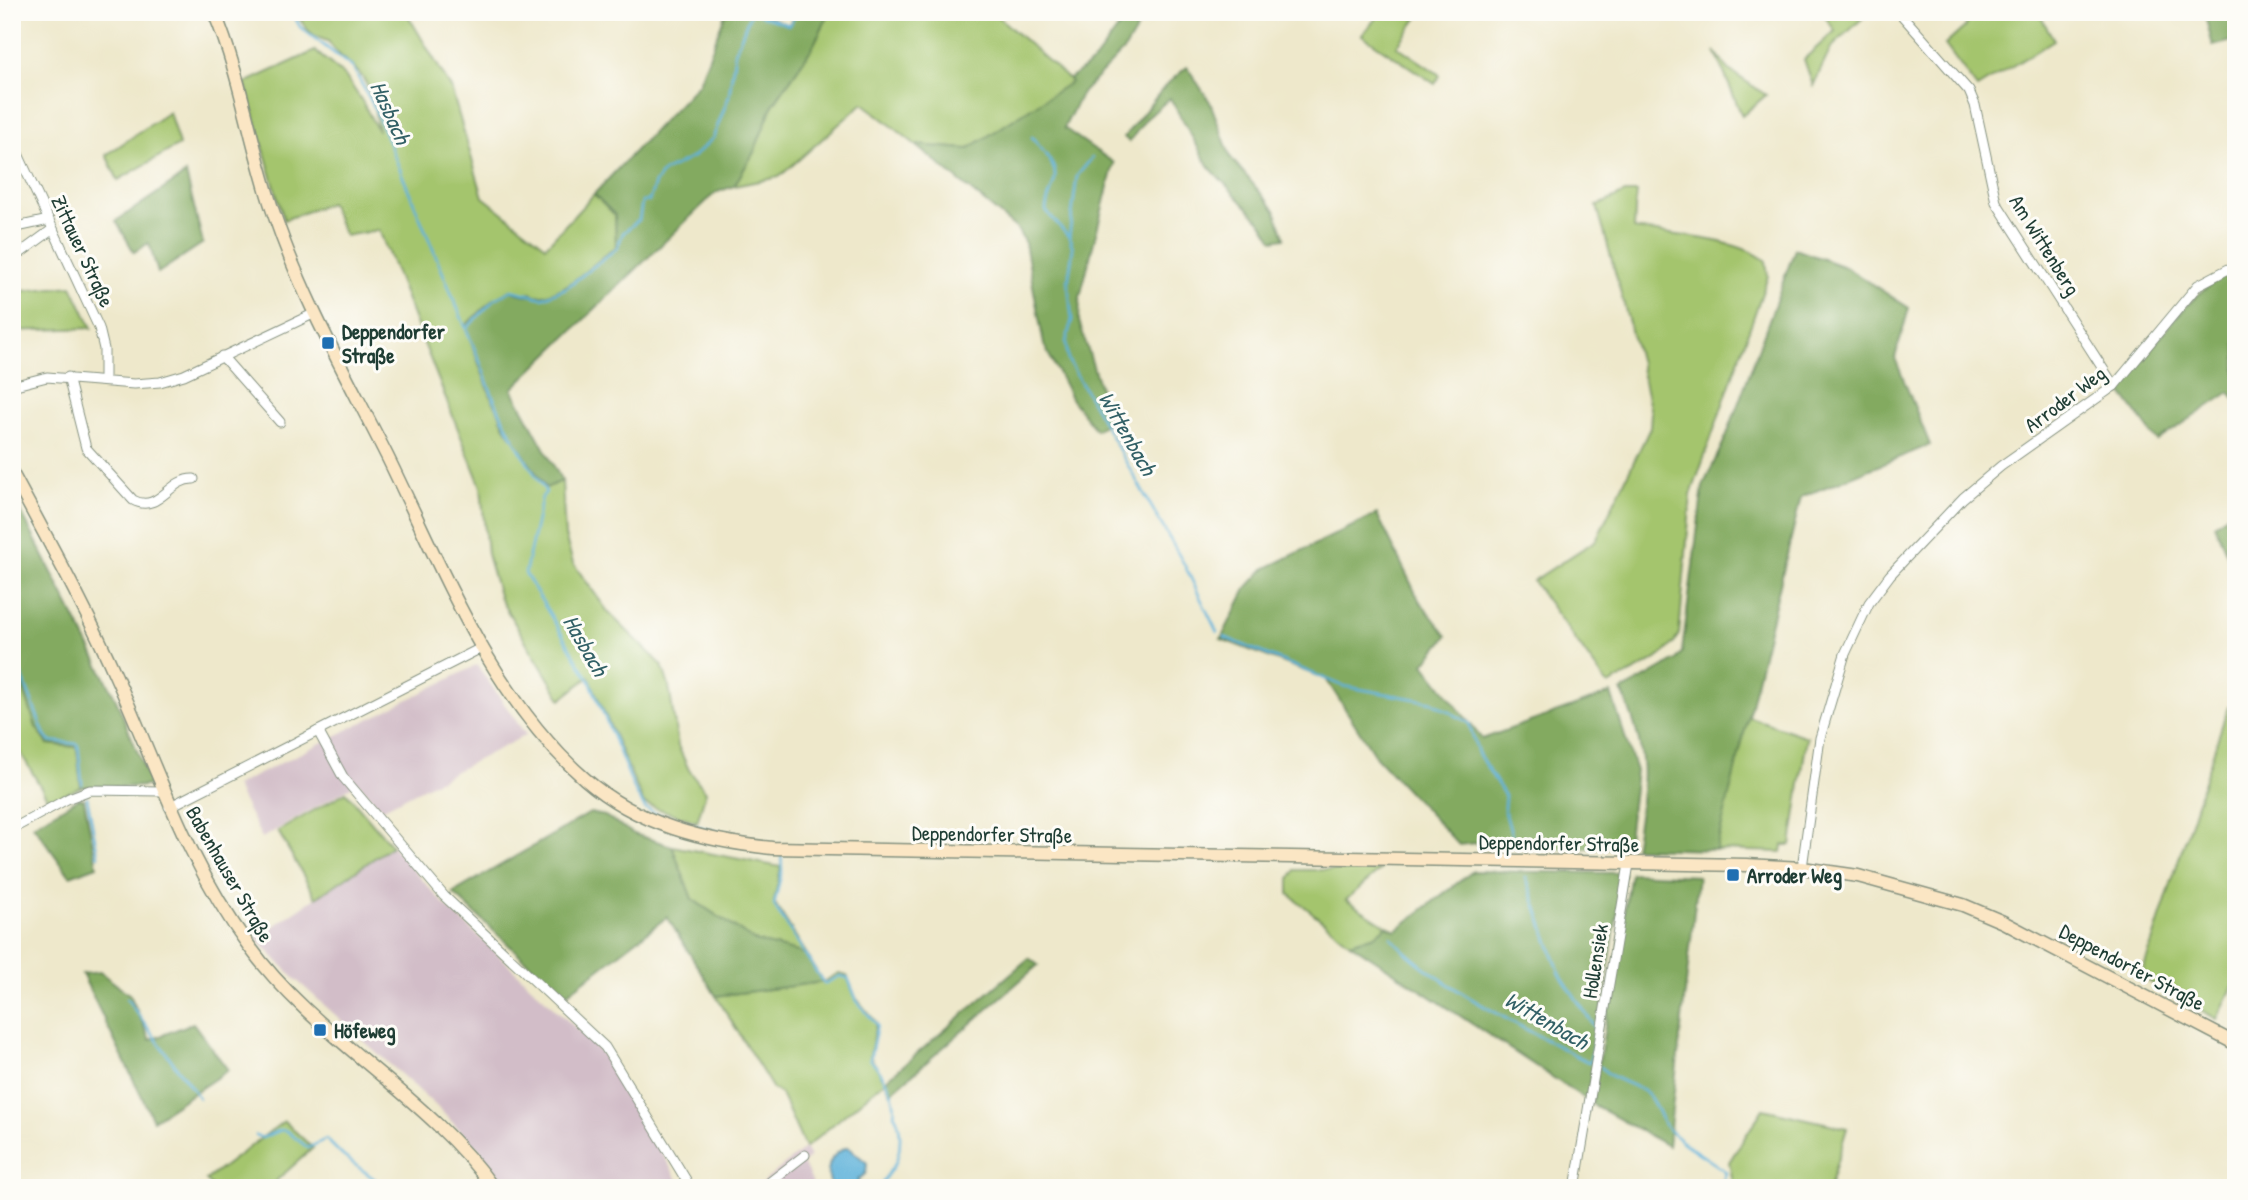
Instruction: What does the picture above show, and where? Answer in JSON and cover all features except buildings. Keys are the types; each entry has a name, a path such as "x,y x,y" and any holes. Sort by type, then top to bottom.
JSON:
{"street":[{"name":"Deppendorfer Straße","path":"214,12 234,69 274,213 313,314 483,647 545,737 587,781 652,821 723,842 779,848 1802,868 1858,876 1963,905 2003,922 2236,1044"},
{"name":"Am Wittenberg","path":"1899,12 1969,91 1975,105 1990,185 1999,209 2114,386"},
{"name":"Zittauer Straße","path":"12,141 103,341 104,381"},
{"path":"12,228 51,224"},
{"path":"12,259 51,224"},
{"name":"Arroder Weg","path":"1802,868 1820,738 1845,654 1869,603 1890,575 1963,498 2001,466 2114,386 2199,285 2236,265"},
{"path":"12,386 33,379 68,377 134,384 159,382 313,314"},
{"path":"222,356 280,422"},
{"path":"68,377 86,448 133,500 142,504 152,503 180,480 194,480"},
{"name":"Babenhauser Straße","path":"12,473 106,654 169,807 213,892 265,968 448,1136 494,1188"},
{"path":"169,807 483,647"},
{"path":"318,731 343,777 444,896 605,1047 691,1188"},
{"path":"12,829 69,798 90,790 162,791"},
{"name":"Hollensiek","path":"1574,1188 1629,864"},
{"path":"762,1188 805,1155"}],"shaded area":[{"path":"477,665 526,735 382,809 358,783 262,838 235,786"},
{"path":"392,846 443,903 601,1052 683,1188 508,1188 478,1148 434,1104 292,976 256,938"},
{"path":"805,1148 810,1157 803,1163 815,1188 756,1188"}],"green space":[{"path":"296,12 406,12 451,88 483,197 546,246 594,194 615,215 616,247 565,288 541,298 531,293 494,299 465,326 492,399 545,487 562,481 565,536 573,563 609,613 662,665 669,686 678,746 689,770 706,792 697,822 644,804 589,677 561,699 500,599 487,554 481,487 379,230 345,236 330,203 284,220 245,83 315,51 345,76 378,131 366,82 328,41 309,31"},
{"path":"726,12 759,12 788,25 797,12 830,12 812,48 772,106 754,152 734,186 715,193 512,389 562,481 546,488 504,425 465,326 494,299 511,290 527,295 554,292 580,276 616,247 615,215 594,194 699,83"},
{"path":"830,12 993,12 1072,82 968,149 916,145 863,103 779,177 734,186 754,152 772,107 812,48"},
{"path":"1130,12 1147,12 1125,49 1081,94 1064,128 1114,163 1080,297 1079,321 1109,417 1108,422 1096,430 1072,400 1044,345 1025,243 1017,229 916,145 968,149 1071,82 1069,79 1094,61"},
{"path":"1381,12 1422,12 1397,46 1440,75 1435,84 1362,35"},
{"path":"1822,12 1869,12 1831,48 1813,86 1804,59 1835,31"},
{"path":"1959,12 2038,12 2054,40 1977,88 1945,45 1967,25"},
{"path":"2204,12 2236,12 2236,40 2213,46"},
{"path":"1715,51 1729,70 1766,95 1742,116"},
{"path":"1187,67 1210,102 1231,158 1275,210 1285,238 1273,240 1263,224 1209,167 1170,98 1146,119 1129,142 1124,137 1166,85"},
{"path":"169,112 179,145 118,180 106,155"},
{"path":"186,174 203,243 158,273 149,243 134,252 116,221"},
{"path":"1625,193 1636,193 1634,229 1739,247 1766,261 1768,276 1691,495 1679,634 1658,658 1608,685 1533,581 1596,540 1650,428 1651,413 1640,363 1597,206"},
{"path":"1795,249 1845,267 1909,308 1895,358 1930,445 1801,497 1716,850 1634,848 1643,768 1637,733 1622,691 1676,660 1682,652 1703,486 1726,437"},
{"path":"2236,270 2236,400 2230,392 2157,441 2119,389 2186,307 2201,292"},
{"path":"72,286 92,328 12,331 12,292"},
{"path":"12,494 115,697 151,785 81,787 77,747 48,744 36,727 18,671 12,669"},
{"path":"2236,509 2236,574 2214,524"},
{"path":"1377,514 1419,600 1447,636 1424,664 1482,739 1611,693 1636,771 1627,847 1532,849 1476,843 1459,845 1376,757 1326,679 1221,639 1246,589 1264,569"},
{"path":"12,669 18,671 36,727 48,744 77,747 81,787 49,801 12,738"},
{"path":"2228,707 2236,710 2236,980 2217,1019 2141,977"},
{"path":"1747,716 1807,737 1791,845 1783,845 1782,852 1716,850"},
{"path":"346,792 392,846 316,898 278,831"},
{"path":"79,798 84,799 97,866 70,876 33,825"},
{"path":"590,813 605,816 634,834 672,846 692,899 755,941 806,954 823,982 716,996 667,917 564,996 453,893"},
{"path":"672,846 781,867 774,902 808,956 755,941 692,899"},
{"path":"1295,870 1380,870 1346,900 1387,926 1376,935 1350,943 1289,894 1289,880"},
{"path":"1473,871 1624,873 1587,1100 1350,943 1375,935 1387,926 1396,930"},
{"path":"1631,873 1698,876 1668,1146 1592,1104"},
{"path":"1029,958 1038,965 891,1093 885,1081"},
{"path":"100,972 130,995 150,1040 193,1023 228,1070 153,1120 82,974"},
{"path":"839,973 847,975 856,998 876,1022 870,1056 885,1081 805,1148 781,1094 773,1089 716,996 823,982"},
{"path":"1763,1109 1847,1128 1829,1188 1734,1188 1729,1162"},
{"path":"284,1121 313,1148 268,1188 212,1188 206,1180"}],"water":[{"path":"848,1147 867,1163 866,1173 858,1180 859,1188 833,1188 828,1169 836,1154"}],"waterway":[{"name":"Hasbach","path":"292,12 300,27 353,68 374,107 495,401 518,447 546,492 542,497 525,573 590,681 636,793 645,808 656,814 735,837"},
{"path":"466,329 495,299 512,290 542,298 566,288 617,248 623,233 639,220 642,202 649,201 655,183 663,172 693,157 713,138 729,96 735,52 751,12 789,25 798,12"},
{"name":"Wittenbach","path":"1032,137 1049,158 1054,170 1054,183 1046,211 1069,237 1073,248 1068,283 1072,320 1066,342 1068,360 1184,564 1217,632"},
{"name":"Wittenbach","path":"1069,237 1077,176 1092,158"},
{"name":"Wittenbach","path":"1224,637 1343,686 1432,702 1469,723 1478,753 1505,796 1504,808 1513,840"},
{"path":"12,665 19,668 49,741 78,744 82,784"},
{"path":"87,797 98,856"},
{"name":"Hasbach","path":"781,852 782,870 774,905 824,984 840,976 848,978 857,1001 877,1025 870,1059 891,1092 900,1136 897,1159 881,1188"},
{"name":"Wittenbach","path":"1391,937 1409,955 1457,990 1590,1063 1596,1029 1560,974 1526,877"},
{"path":"127,999 199,1098"},
{"name":"Wittenbach","path":"1601,1067 1612,1076 1647,1094 1663,1123 1673,1134 1726,1172 1721,1188"},
{"path":"256,1135 262,1138 281,1130 287,1131 308,1148 326,1139 343,1156 387,1188"}],"place":[{"name":"Deppendorfer Straße","path":"328,343"},
{"name":"Arroder Weg","path":"1733,875"},
{"name":"Höfeweg","path":"320,1030"}]}
